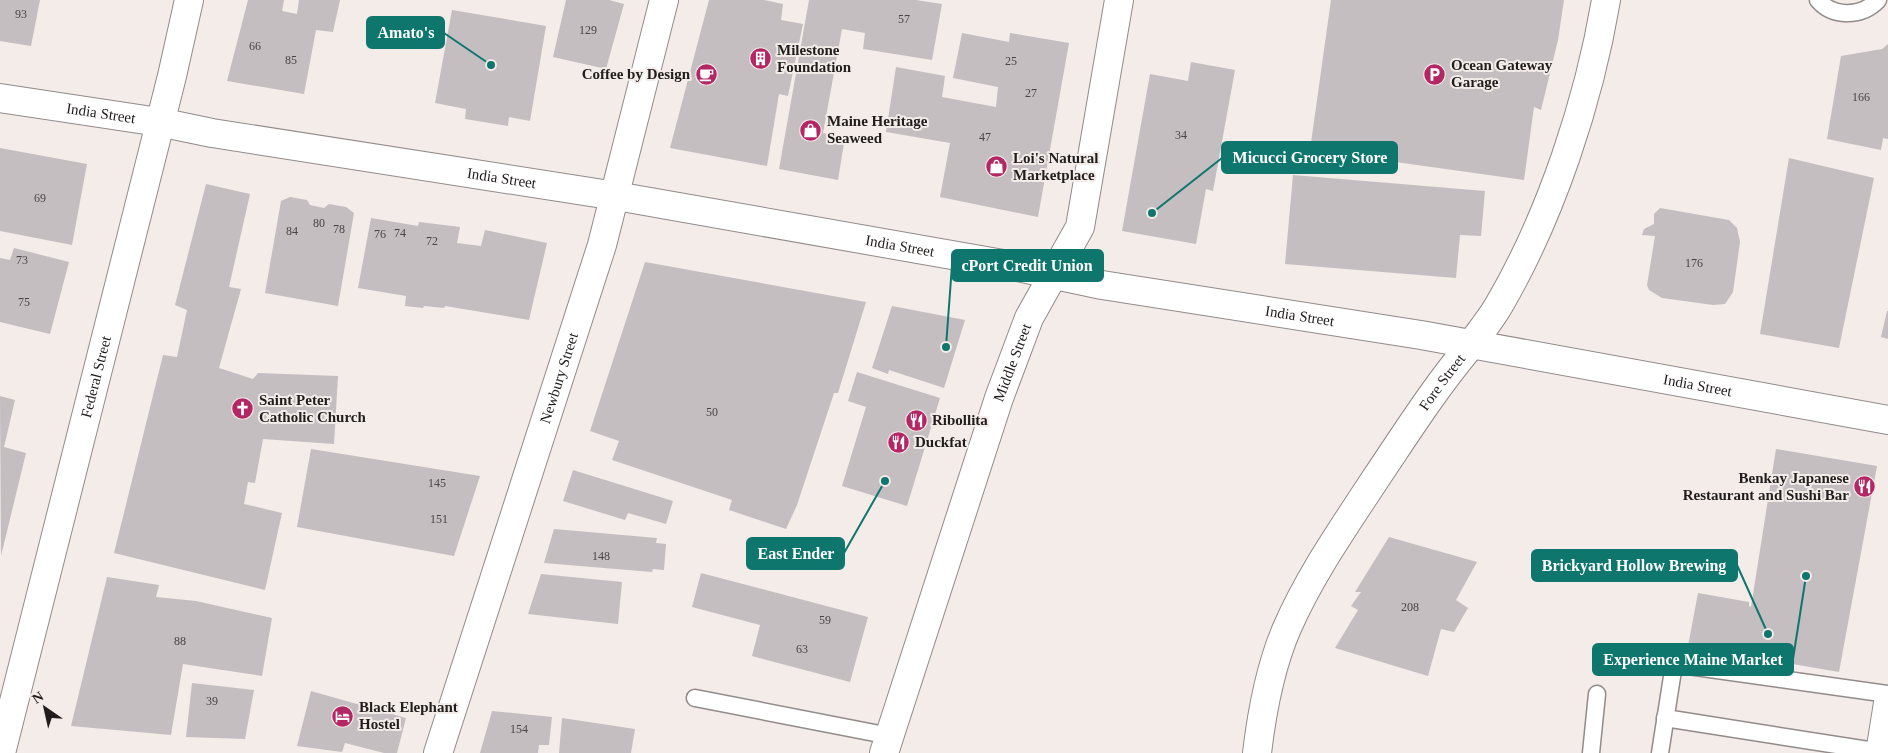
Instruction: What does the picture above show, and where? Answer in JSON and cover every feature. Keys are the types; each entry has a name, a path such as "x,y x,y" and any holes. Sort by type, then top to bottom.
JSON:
{"street":[{"name":"Federal Street","path":"1,753 189,0"},
{"name":"Newbury Street","path":"438,753 602,245 616,196 664,0"},
{"name":"Middle Street","path":"887,745 999,398 1029,318 1080,227 1119,0"},
{"name":"Fore Street","path":"1256,753 1260,724 1273,668 1287,628 1311,581 1437,386 1470,346 1499,306 1536,230 1587,94 1606,0"},
{"name":"India Street","path":"0,98 616,196 1102,284 1421,335 1470,346 1888,420"},
{"path":"1880,752 1888,703"}],"lane":[{"path":"1818,0 1834,11 1848,14 1861,11 1878,0"},
{"path":"1660,753 1674,664 1888,694"},
{"path":"1591,753 1597,694"},
{"path":"695,698 887,745"},
{"path":"1665,718 1880,752"}],"building":[{"path":"0,0 40,0 31,46 0,41"},
{"path":"248,0 284,0 282,11 297,14 299,0 340,0 333,32 316,30 304,94 227,81"},
{"path":"566,0 609,0 624,4 606,69 553,57"},
{"name":"Milestone Foundation","path":"709,0 764,0 783,4 781,20 803,24 788,96 779,94 767,166 670,148"},
{"path":"809,0 916,0 942,4 932,60 863,49 865,33 842,29 823,133 845,137 838,180 779,169"},
{"name":"Ocean Gateway Garage","path":"1331,0 1564,0 1558,40 1541,110 1534,107 1524,180 1310,150"},
{"path":"452,10 546,26 530,121 509,117 508,126 465,119 466,109 435,103"},
{"path":"962,33 1009,42 1010,33 1069,43 1038,217 940,197 950,143 886,132 896,67 945,76 942,97 996,107 998,87 953,78"},
{"path":"1888,44 1888,139 1883,138 1881,150 1827,139 1841,56 1882,49"},
{"path":"1191,62 1235,70 1213,191 1206,189 1196,244 1122,231 1150,74 1188,81"},
{"path":"0,148 87,164 72,245 0,231"},
{"path":"1789,158 1874,178 1839,348 1760,334"},
{"path":"1293,175 1485,191 1481,236 1460,235 1456,278 1285,264"},
{"name":"Saint Peter Catholic Church","path":"206,184 250,194 229,287 241,289 219,368 253,379 258,373 338,376 334,444 263,439 255,483 248,482 244,504 282,513 265,590 114,553 163,355 177,357 187,310 175,305"},
{"path":"290,197 307,200 310,205 324,208 329,204 346,207 354,213 338,306 265,293 281,201"},
{"path":"1660,208 1729,220 1737,228 1740,242 1733,292 1725,304 1713,305 1662,298 1649,290 1647,285 1655,236 1642,235 1644,229 1654,224 1654,214"},
{"path":"371,218 418,226 419,222 460,227 457,243 481,246 485,230 547,243 529,320 445,306 444,308 424,306 423,308 405,306 406,296 358,288"},
{"path":"14,248 69,262 50,334 0,322 0,258 10,260"},
{"path":"645,262 866,302 838,393 834,393 797,505 786,529 729,510 732,500 612,460 619,441 590,431"},
{"path":"892,306 965,320 944,388 889,370 888,374 872,368"},
{"path":"1888,311 1888,339 1881,337"},
{"path":"857,372 940,398 907,506 842,486 866,407 848,401"},
{"path":"0,396 15,400 4,447 26,453 1,556"},
{"path":"311,449 480,476 454,556 297,527"},
{"path":"1776,449 1877,466 1839,672 1688,646 1698,593 1749,602 1751,607"},
{"path":"573,470 673,501 666,524 628,513 625,520 563,501"},
{"path":"554,529 657,538 656,543 666,544 664,570 653,569 652,572 544,563"},
{"path":"1389,537 1477,562 1456,600 1468,608 1454,632 1441,629 1428,676 1335,648 1358,610 1351,606 1361,592 1355,592"},
{"path":"701,573 868,617 850,682 752,656 760,625 692,607"},
{"path":"541,574 622,582 618,624 528,614"},
{"path":"107,577 159,585 156,597 196,601 272,618 262,676 183,664 171,735 71,726"},
{"path":"192,683 254,690 245,739 186,737"},
{"path":"311,691 406,718 397,753 384,753 345,743 342,752 297,746"},
{"path":"492,711 552,717 549,745 539,745 538,753 480,753"},
{"path":"562,718 635,729 631,753 559,753"}],"place":[{"name":"Milestone Foundation","path":"761,59"},
{"name":"Amato's","path":"491,65"},
{"name":"Coffee by Design","path":"706,74"},
{"name":"Ocean Gateway Garage","path":"1435,74"},
{"name":"Maine Heritage Seaweed","path":"811,130"},
{"name":"Loi's Natural Marketplace","path":"997,167"},
{"name":"Micucci Grocery Store","path":"1152,213"},
{"name":"cPort Credit Union","path":"946,347"},
{"name":"Saint Peter Catholic Church","path":"243,409"},
{"name":"Ribollita","path":"916,420"},
{"name":"Duckfat","path":"899,442"},
{"name":"East Ender","path":"885,481"},
{"name":"Benkay Japanese Restaurant and Sushi Bar","path":"1865,487"},
{"name":"Experience Maine Market","path":"1806,576"},
{"name":"Brickyard Hollow Brewing","path":"1768,634"},
{"name":"Black Elephant Hostel","path":"343,716"}]}
